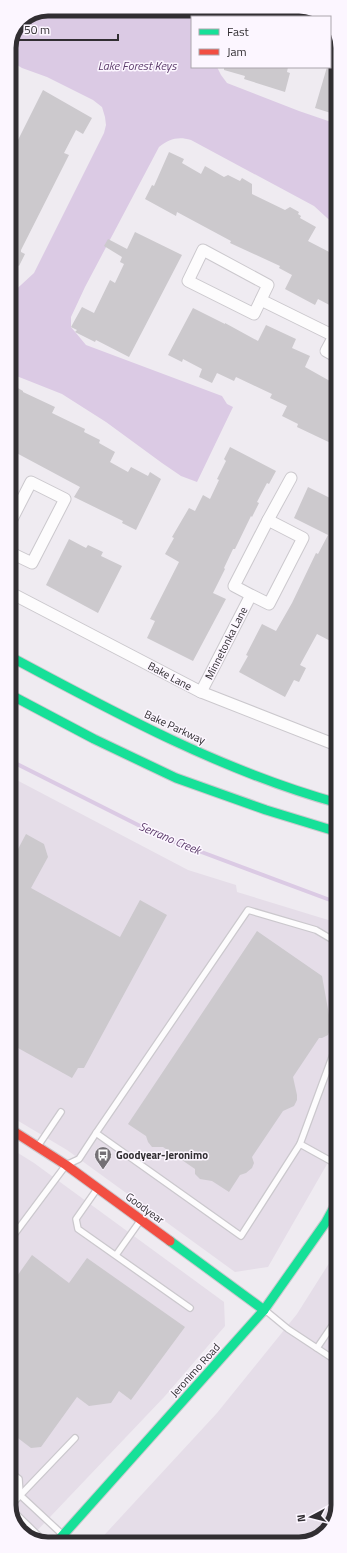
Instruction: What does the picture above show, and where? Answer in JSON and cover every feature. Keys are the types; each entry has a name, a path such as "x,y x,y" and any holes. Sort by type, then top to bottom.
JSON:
{"main road":[{"name":"Bake Parkway","path":"16,660 108,709 189,748 302,793 331,801"},
{"path":"16,698 94,739 176,778 266,810 331,830"},
{"name":"Goodyear","path":"16,1133 66,1165 264,1310"},
{"name":"Jeronimo Road","path":"63,1535 264,1310 308,1250 331,1213"}],"street":[{"path":"203,250 268,285 261,300 254,314 188,281 203,250"},
{"path":"261,300 331,330"},
{"path":"331,342 326,351 331,354"},
{"path":"268,520 291,478"},
{"path":"16,511 31,482 65,499 32,564 16,555"},
{"name":"Minnetonka Lane","path":"268,520 302,538 269,604 251,595 234,586 268,520"},
{"name":"Minnetonka Lane","path":"201,692 251,595"},
{"name":"Bake Lane","path":"16,596 201,692 331,743"}],"lane":[{"path":"16,1232 66,1165 79,1159 248,910 316,930 331,939"},
{"path":"96,1133 241,1236 300,1144 331,1060"},
{"path":"38,1147 61,1112"},
{"path":"300,1144 331,1161"},
{"path":"98,1188 76,1219 78,1229 190,1308"},
{"path":"116,1255 141,1220"},
{"path":"264,1310 288,1329 331,1357"},
{"path":"317,1348 331,1327"},
{"path":"16,1500 75,1438"},
{"path":"16,1477 19,1479 20,1495 63,1535"},
{"path":"18,1515 39,1536"}],"shaded area":[{"path":"16,780 188,870 236,885 237,892 331,921 331,1157 268,1267 235,1272 67,1150 16,1120"},
{"path":"16,1152 34,1163 224,1302 225,1326 165,1396 34,1534 24,1526 18,1516 16,1506"},
{"path":"331,1260 331,1510 324,1525 315,1533 300,1537 102,1537 217,1413 297,1314"}],"water":[{"name":"Lake Forest Keys","path":"48,16 191,16 191,68 218,68 227,83 331,122 331,222 314,206 191,140 178,138 170,140 159,147 85,287 71,317 71,327 86,345 222,396 227,404 233,407 197,482 181,476 106,422 62,394 16,376 16,290 34,273 104,133 106,125 102,107 93,100 47,77 16,64 18,35 25,25 35,18"}],"building":[{"path":"224,68 288,68 287,72 290,73 285,92 244,79 245,76 224,70"},
{"path":"327,68 331,68 331,113 315,108"},
{"path":"43,90 92,118 83,134 76,130 64,153 69,155 21,250 21,252 25,254 19,266 16,264 16,144"},
{"path":"169,152 184,159 182,163 201,174 205,166 224,177 228,175 240,181 242,178 252,184 252,194 285,210 290,207 299,212 298,214 301,216 300,218 316,227 308,241 331,253 331,306 318,299 315,305 285,289 292,275 279,268 280,266 230,243 231,241 177,212 176,216 145,199 152,185 154,186"},
{"path":"135,232 182,255 129,357 96,340 95,342 75,332 77,330 71,327 82,307 94,313 110,280 115,283 124,264 120,262 122,257 104,246 108,239 127,249"},
{"path":"193,308 258,341 266,325 296,339 292,348 310,356 305,367 331,382 331,443 297,427 298,424 282,416 287,406 270,398 272,394 236,377 234,381 217,373 212,383 199,377 202,369 183,359 182,362 168,355"},
{"path":"16,387 23,392 55,407 52,413 85,429 84,432 100,440 99,443 115,452 110,462 128,472 131,467 148,476 150,472 161,479 136,530 122,523 123,521 74,497 80,487 16,453"},
{"path":"230,447 276,471 269,484 267,483 257,502 259,503 235,549 233,549 213,593 226,599 193,661 147,638 155,621 150,619 179,562 165,554 174,538 172,537 189,508 195,511 203,495 210,499 219,480 217,479 226,461 224,459"},
{"path":"308,487 331,498 331,641 317,634 300,665 306,668 299,682 294,680 285,697 239,672 248,656 246,655 262,624 276,631 292,603 316,553 318,554 328,535 294,518"},
{"path":"69,539 86,548 88,545 103,552 101,556 122,566 98,613 46,585"},
{"path":"26,834 44,844 48,857 31,888 120,937 140,900 167,915 84,1068 78,1068 72,1078 16,1047 16,853"},
{"path":"257,931 322,976 331,1026 328,1035 319,1038 293,1077 297,1095 297,1100 294,1106 283,1111 252,1157 254,1163 252,1168 246,1173 240,1175 229,1192 212,1181 200,1179 195,1174 195,1169 163,1147 152,1147 146,1136 128,1124"},
{"path":"32,1255 69,1283 87,1258 185,1327 131,1400 119,1391 111,1403 89,1406 77,1397 41,1447 31,1448 16,1437 16,1278"}],"waterway":[{"name":"Serrano Creek","path":"16,764 164,838 331,900"}],"traffic: fast":[{"path":"16,660 89,699 170,739 253,775 331,801"},
{"path":"16,698 94,739 176,778 266,810 331,830"},
{"path":"61,1537 264,1310 331,1213"},
{"path":"170,1241 264,1310"}],"traffic: jam":[{"path":"16,1133 66,1165 170,1241"}],"place":[{"name":"Goodyear-Jeronimo","path":"103,1170"}]}
